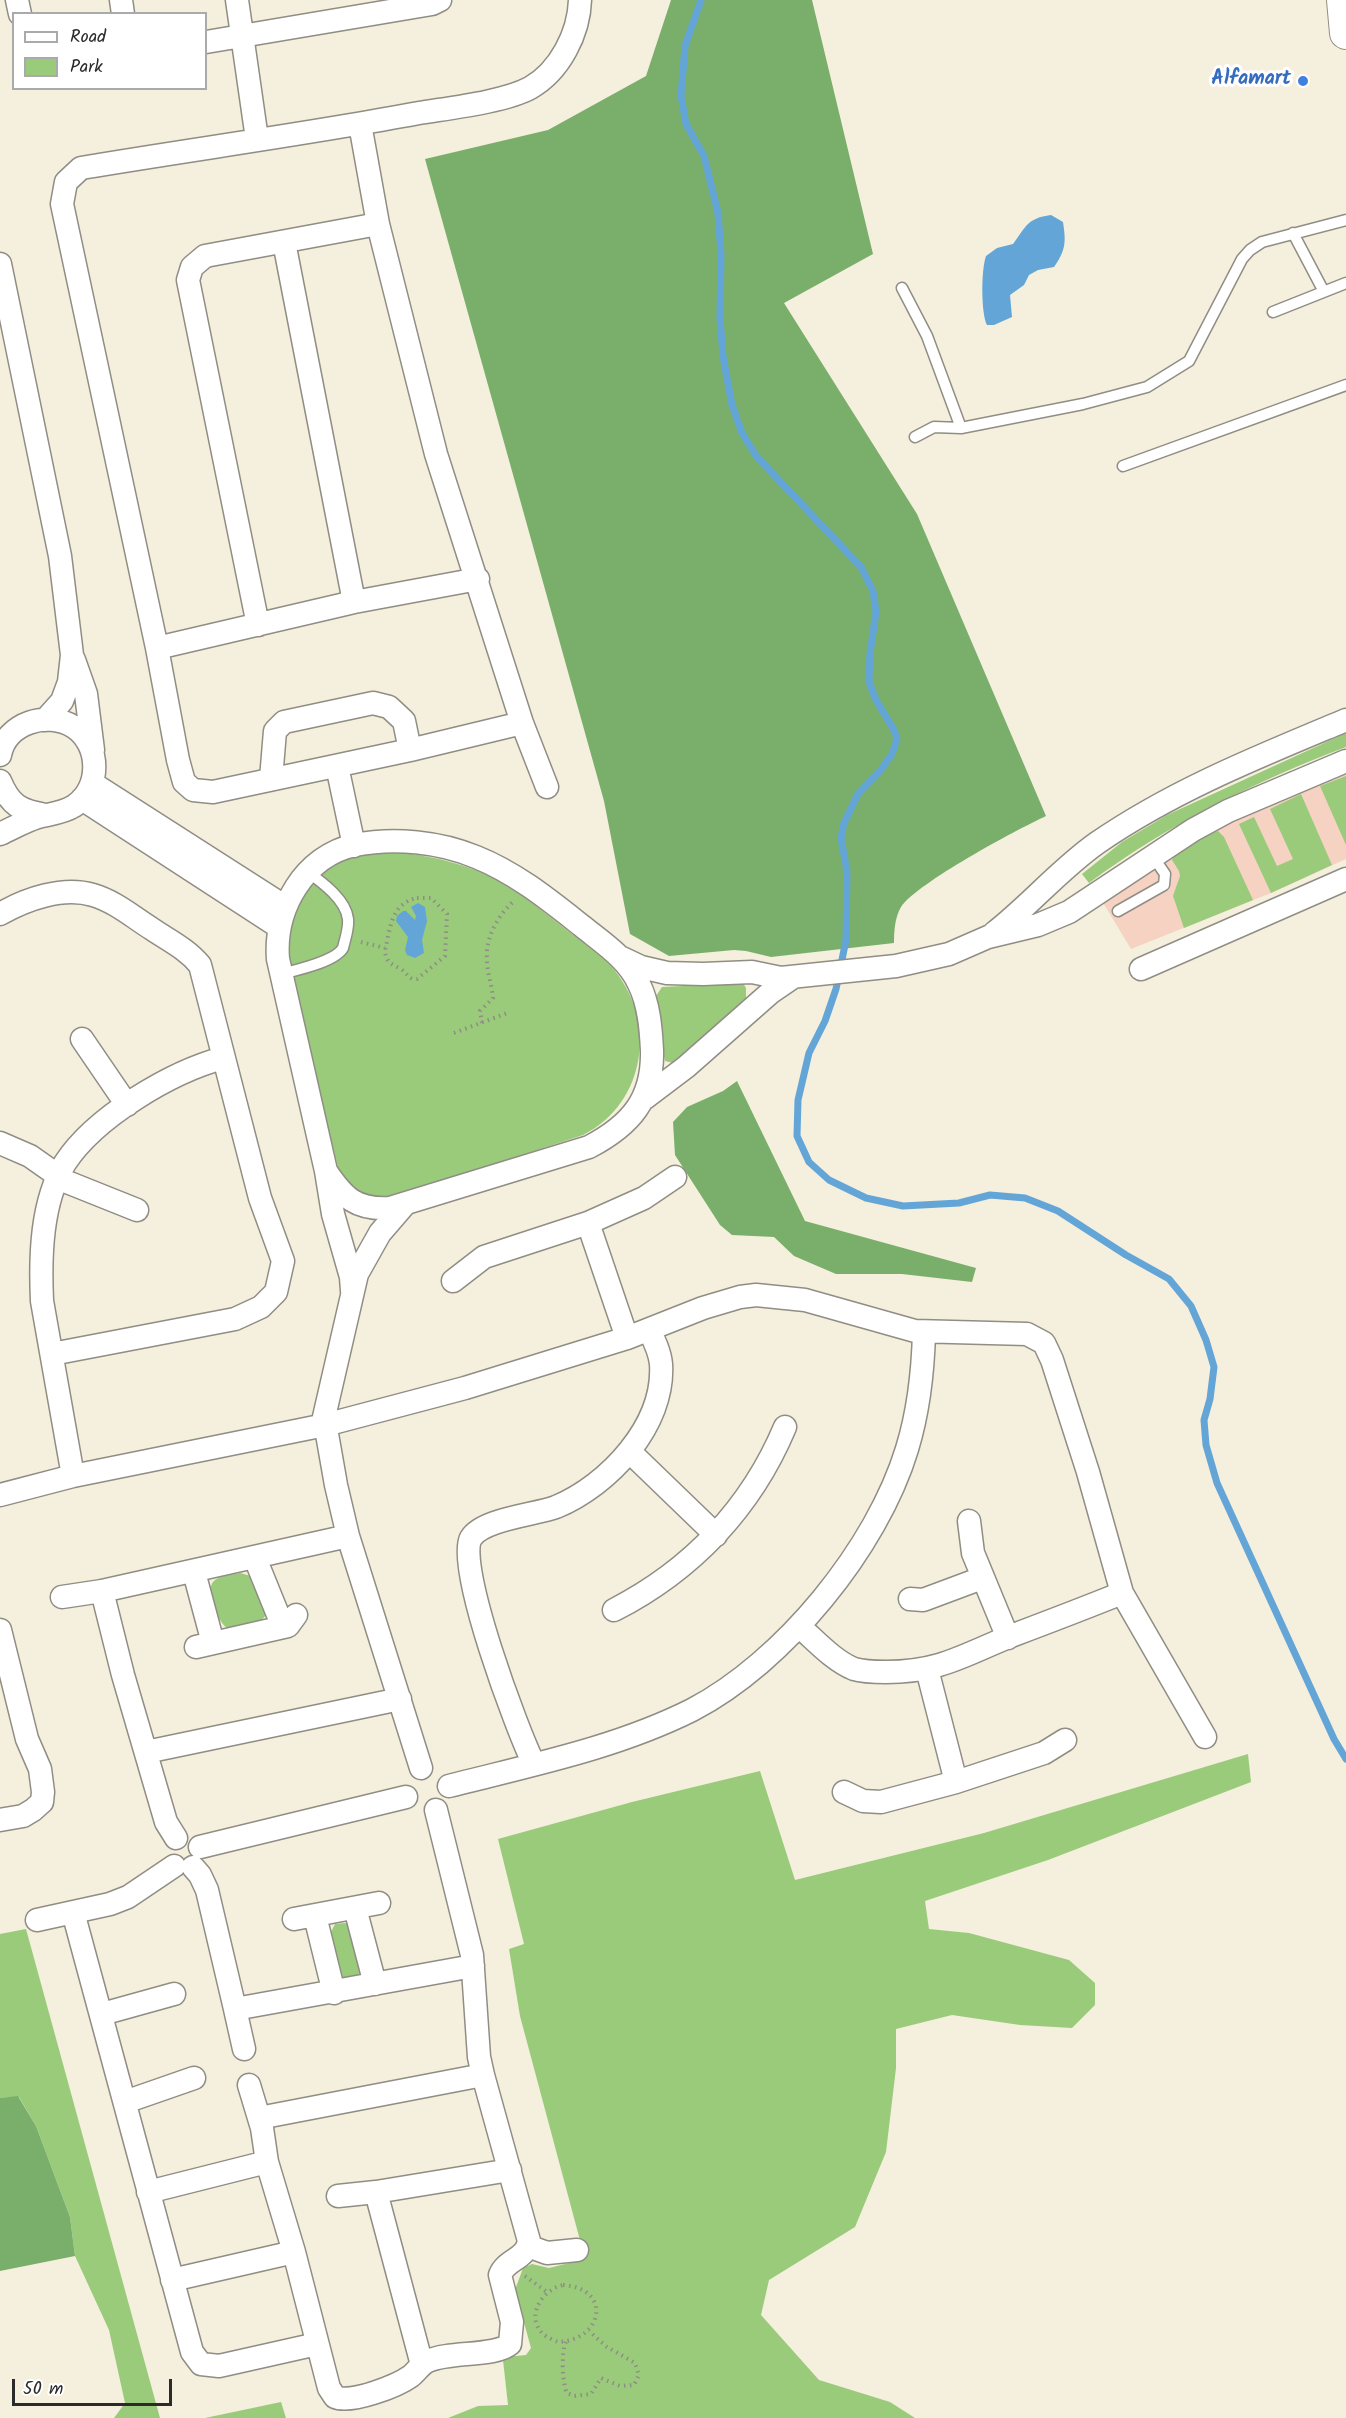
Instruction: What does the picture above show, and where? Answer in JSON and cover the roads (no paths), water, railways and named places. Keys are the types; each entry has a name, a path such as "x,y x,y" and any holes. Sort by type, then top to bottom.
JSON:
{"main road":[{"path":"1343,0 1346,33"}],"street":[{"path":"237,0 257,139"},
{"path":"207,42 432,4 440,0"},
{"path":"522,723 410,750 213,792 193,790 184,782 63,204 66,182 81,168 360,124 492,100 530,88 551,71 570,46 580,0"},
{"path":"360,124 378,224 436,454 478,579 522,723 547,787"},
{"path":"258,625 188,280 192,267 206,256 378,224"},
{"path":"284,242 354,602"},
{"path":"0,264 60,556 72,656 86,694 94,773 87,791 74,806 0,834"},
{"path":"157,648 354,602 478,579"},
{"path":"45,720 62,701 72,656"},
{"path":"271,779 275,731 284,722 373,703 389,707 404,721 410,750"},
{"path":"2,742 21,726 45,720 61,721 75,728 85,738 93,753"},
{"path":"988,937 1022,910 1050,881 1080,856 1128,823 1203,782 1346,720"},
{"path":"352,1291 346,1256 333,1214 326,1171 281,975 277,944 282,917 297,884 308,872 332,855 354,846 413,843 446,848 483,860 531,886 621,958 641,967 667,973 704,974 742,971 794,977 896,966 949,954 988,937 1038,925 1068,912 1152,855 1228,811 1346,761"},
{"path":"337,766 354,846"},
{"path":"0,781 6,794 20,808 31,813 46,815"},
{"path":"87,791 282,917"},
{"path":"1141,969 1346,879"},
{"path":"0,914 26,901 62,893 94,895 186,951 200,964 260,1198 282,1261 276,1292 261,1307 235,1319 52,1354"},
{"path":"621,958 639,984 647,1010 652,1058 645,1098"},
{"path":"326,1171 338,1189 358,1204 379,1209 405,1204 589,1147 603,1140 626,1121 645,1098 686,1067 770,993 794,977"},
{"path":"82,1039 127,1105"},
{"path":"73,1476 42,1301 41,1254 50,1203 59,1177 76,1150 127,1105 171,1077 223,1058"},
{"path":"0,1143 30,1156 76,1186 137,1210"},
{"path":"453,1281 484,1257 588,1223 644,1198 675,1177"},
{"path":"405,1204 389,1221 360,1267 352,1291 337,1370 326,1405 325,1425 348,1536 421,1768"},
{"path":"588,1223 627,1338"},
{"path":"0,1495 73,1476 325,1425 491,1381 627,1338 703,1308 756,1294 805,1300 924,1332 1027,1334 1044,1343 1052,1360 1072,1420 1122,1593 1205,1737"},
{"path":"534,1764 509,1704 472,1583 465,1533 557,1506 577,1496 612,1470 630,1452 650,1416 660,1380 661,1364 657,1346 649,1330"},
{"path":"449,1786 590,1750 641,1732 691,1710 743,1675 800,1627 851,1562 882,1508 896,1478 907,1450 921,1388 924,1332"},
{"path":"614,1610 670,1577 716,1535 734,1515 762,1474 785,1427"},
{"path":"630,1452 716,1535"},
{"path":"969,1521 971,1547 1008,1638"},
{"path":"62,1596 102,1591 194,1572 348,1536"},
{"path":"194,1572 204,1645 289,1621 255,1558"},
{"path":"910,1599 923,1600 982,1578"},
{"path":"102,1591 113,1642 166,1822 176,1838 190,1837 189,1860 207,1890 244,2049"},
{"path":"800,1627 853,1668 876,1672 927,1669 957,1660 1122,1593"},
{"path":"0,1630 27,1739 40,1769 43,1792 42,1802 33,1810 23,1816 0,1820"},
{"path":"927,1669 956,1782"},
{"path":"146,1752 400,1699"},
{"path":"844,1792 863,1802 881,1802 956,1782 1044,1753 1065,1740"},
{"path":"421,1768 439,1771 447,1779 449,1786 448,1797 444,1805 436,1810 427,1812 418,1810 406,1797 405,1785 410,1775 421,1768"},
{"path":"37,1920 128,1897 189,1860 406,1797"},
{"path":"249,2085 259,2118 267,2162 294,2252 316,2344 329,2388 335,2397 340,2399 359,2397 405,2380 422,2364 432,2359 499,2350 509,2346 512,2340 512,2322 500,2275 505,2267 524,2254 528,2246 528,2236 479,2057 473,1966 467,1932 436,1810"},
{"path":"333,1993 305,1917 379,1903"},
{"path":"355,1908 375,1984"},
{"path":"73,1912 192,2352 201,2364 219,2366 316,2344"},
{"path":"235,2009 473,1966"},
{"path":"102,2014 174,1994"},
{"path":"259,2118 483,2075"},
{"path":"125,2102 194,2078"},
{"path":"147,2192 267,2162"},
{"path":"338,2196 510,2170"},
{"path":"376,2192 422,2364"},
{"path":"528,2246 547,2253 577,2250"},
{"path":"172,2280 294,2252"}],"lane":[{"path":"915,437 934,427 961,429 1083,404 1147,387 1189,361 1242,259 1250,250 1262,242 1346,220"},
{"path":"1293,233 1323,290"},
{"path":"1273,312 1323,290 1346,283"},
{"path":"902,288 927,336 961,429"},
{"path":"1123,466 1346,385"},
{"path":"1118,911 1164,885 1165,874 1152,855"},
{"path":"281,975 312,965 342,951 348,921 345,910 333,894 308,872"}],"water":[{"path":"1051,215 1063,222 1065,235 1061,256 1054,267 1038,270 1029,275 1024,285 1010,295 1012,317 994,325 987,325 982,291 986,256 997,248 1013,244 1032,221"},
{"path":"418,903 425,907 427,921 422,940 424,953 415,958 407,955 405,950 408,937 396,921 397,916 403,911 415,920 416,916 411,907"}],"waterway":[{"path":"701,0 685,46 681,96 686,124 704,156 718,213 721,254 720,319 723,356 732,405 742,433 757,457 861,567 873,591 876,612 870,653 869,682 897,739 892,754 880,771 858,794 844,823 841,838 847,872 846,940 836,989 825,1021 809,1053 798,1100 797,1136 809,1162 829,1180 866,1198 903,1206 959,1203 990,1195 1025,1198 1058,1211 1126,1255 1169,1279 1191,1306 1206,1340 1214,1367 1210,1399 1204,1420 1206,1445 1217,1483 1334,1739 1346,1759"}],"place":[{"name":"Alfamart","path":"1303,81"}]}
